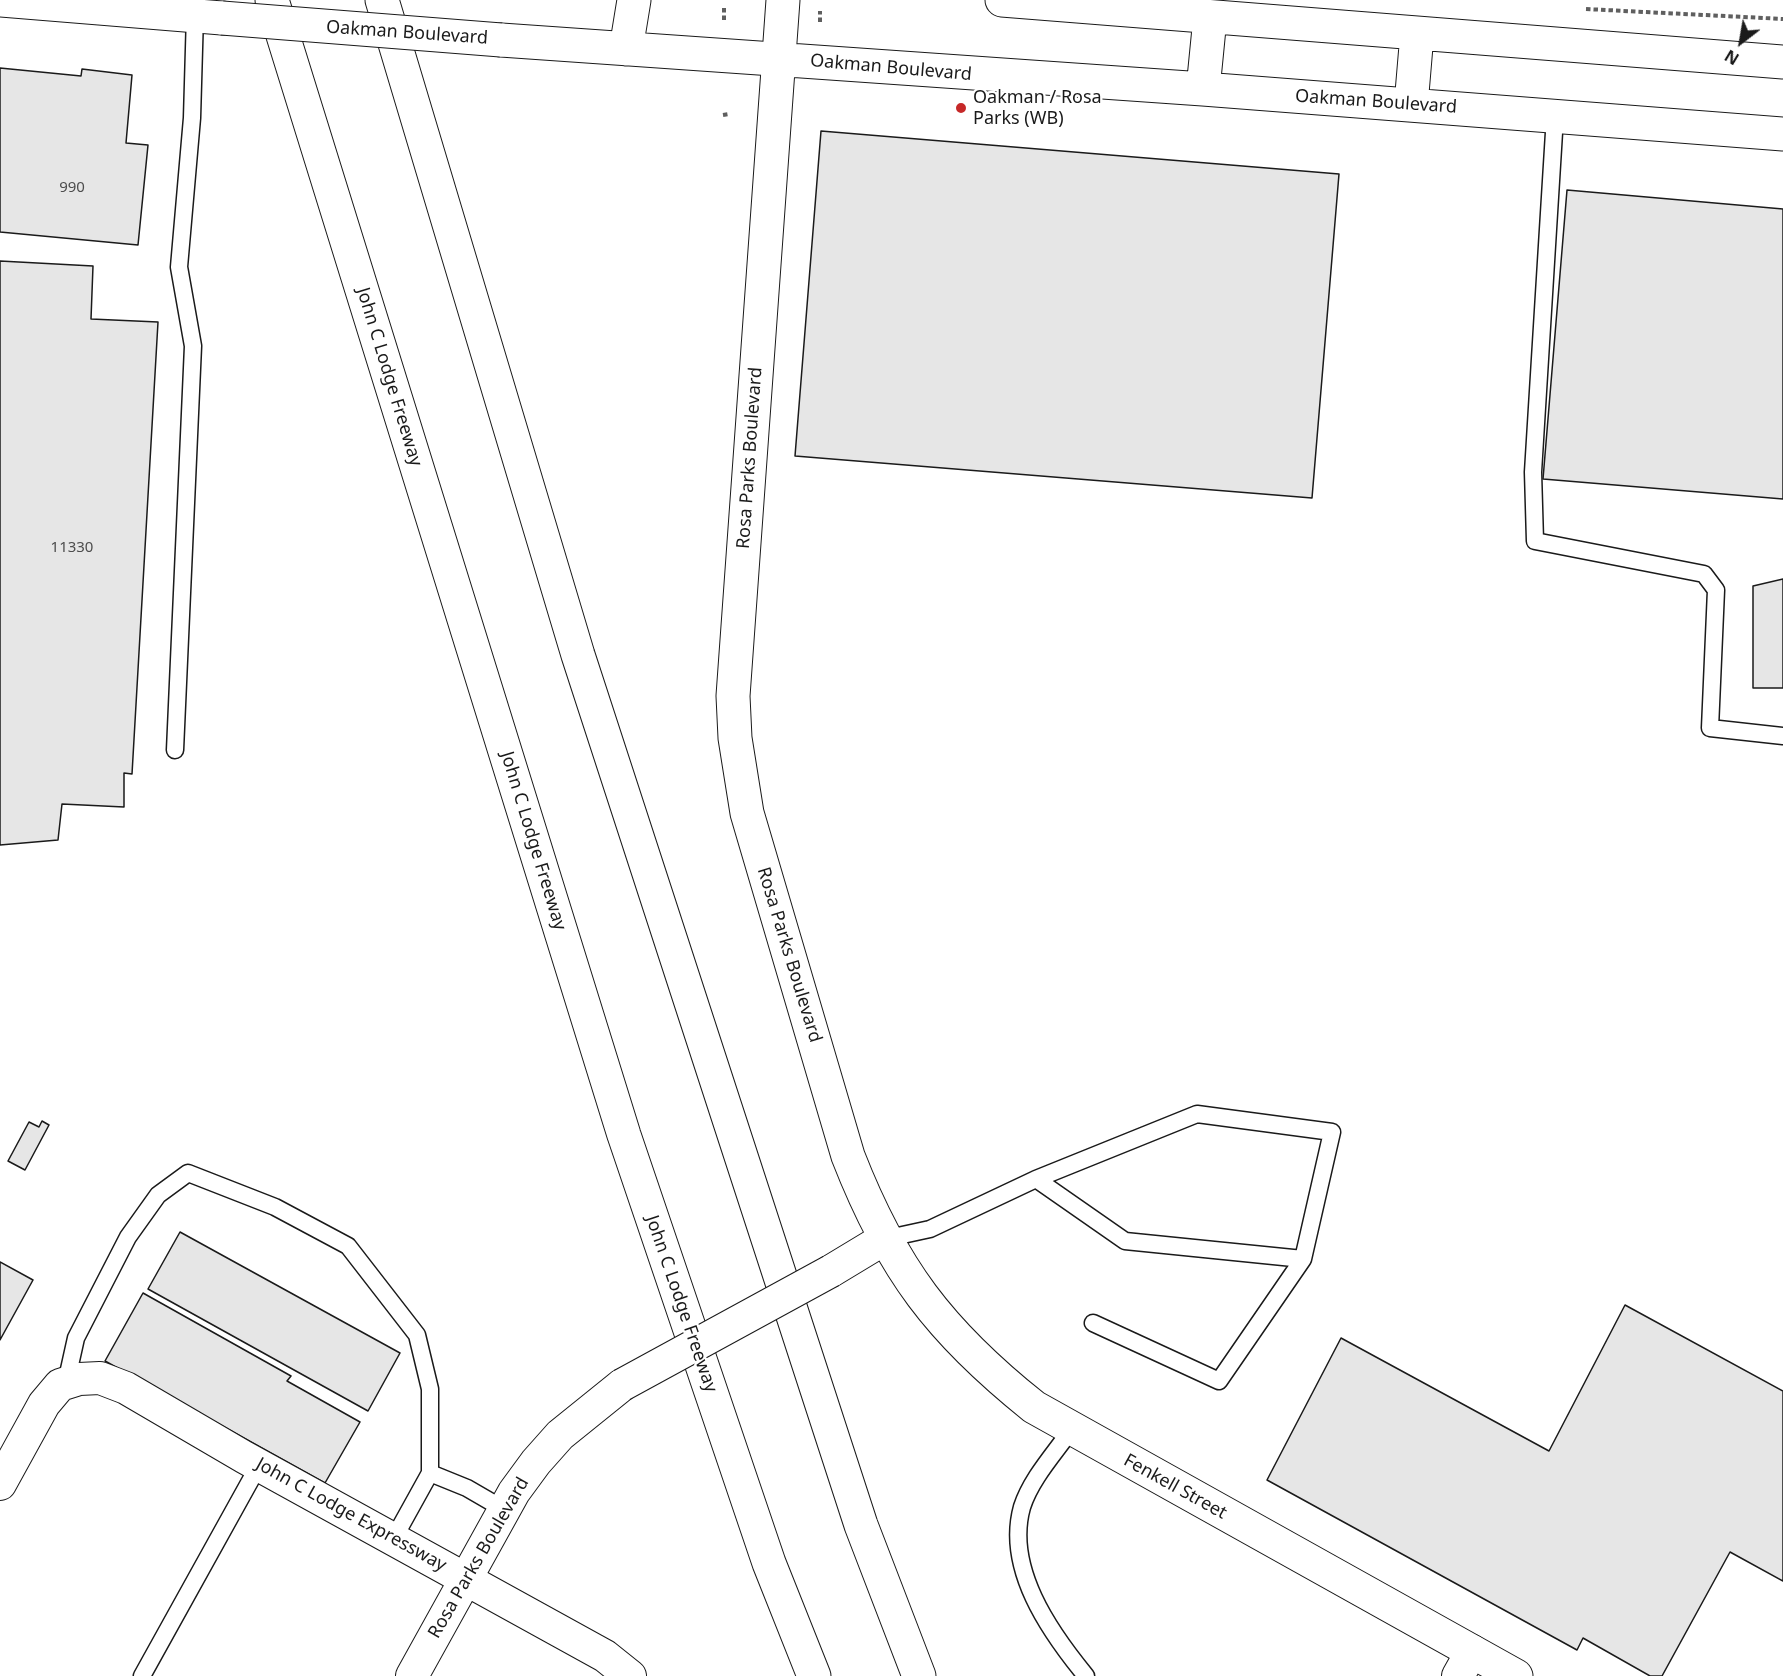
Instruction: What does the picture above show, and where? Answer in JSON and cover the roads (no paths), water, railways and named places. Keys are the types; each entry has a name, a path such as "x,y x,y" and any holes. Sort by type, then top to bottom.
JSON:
{"main road":[{"name":"Oakman Boulevard","path":"0,0 204,11 501,40 1203,89 1783,134"},
{"name":"John C Lodge Freeway","path":"272,0 624,1135 769,1563 814,1676"},
{"path":"382,0 582,666 861,1526 919,1676"},
{"path":"626,49 634,0"},
{"name":"Rosa Parks Boulevard","path":"783,0 733,696 735,738 747,813 845,1145 866,1204 884,1239"},
{"path":"1002,0 1783,62"},
{"path":"1203,89 1210,18"},
{"path":"1411,105 1417,34"},
{"name":"Fenkell Street","path":"884,1239 913,1285 948,1330 989,1371 1034,1407 1465,1664 1516,1676"}],"street":[{"name":"Rosa Parks Boulevard","path":"412,1676 505,1510 536,1462 560,1435 622,1385 831,1271 884,1239"},
{"name":"John C Lodge Expressway","path":"66,1383 79,1379 100,1378 126,1388 259,1465 605,1656 630,1676"},
{"path":"0,1484 44,1404 60,1385 66,1383"}],"lane":[{"path":"175,750 193,346 179,267 204,11"},
{"path":"1555,116 1533,472 1535,541 1704,574 1716,590 1710,728 1783,736"},
{"path":"884,1239 930,1230 1036,1179 1197,1114 1332,1131 1303,1259 1219,1381 1092,1323"},
{"path":"66,1383 76,1338 128,1237 158,1195 189,1173 275,1206 348,1246 417,1335 430,1389 430,1473 394,1538"},
{"path":"1036,1179 1125,1241 1303,1259"},
{"path":"1071,1430 1038,1475 1022,1506 1017,1542 1021,1567 1027,1582 1046,1618 1086,1676"},
{"path":"142,1676 259,1465"},
{"path":"430,1473 467,1488 505,1510"}],"place":[{"name":"Oakman / Rosa Parks (WB)","path":"961,108"}]}
